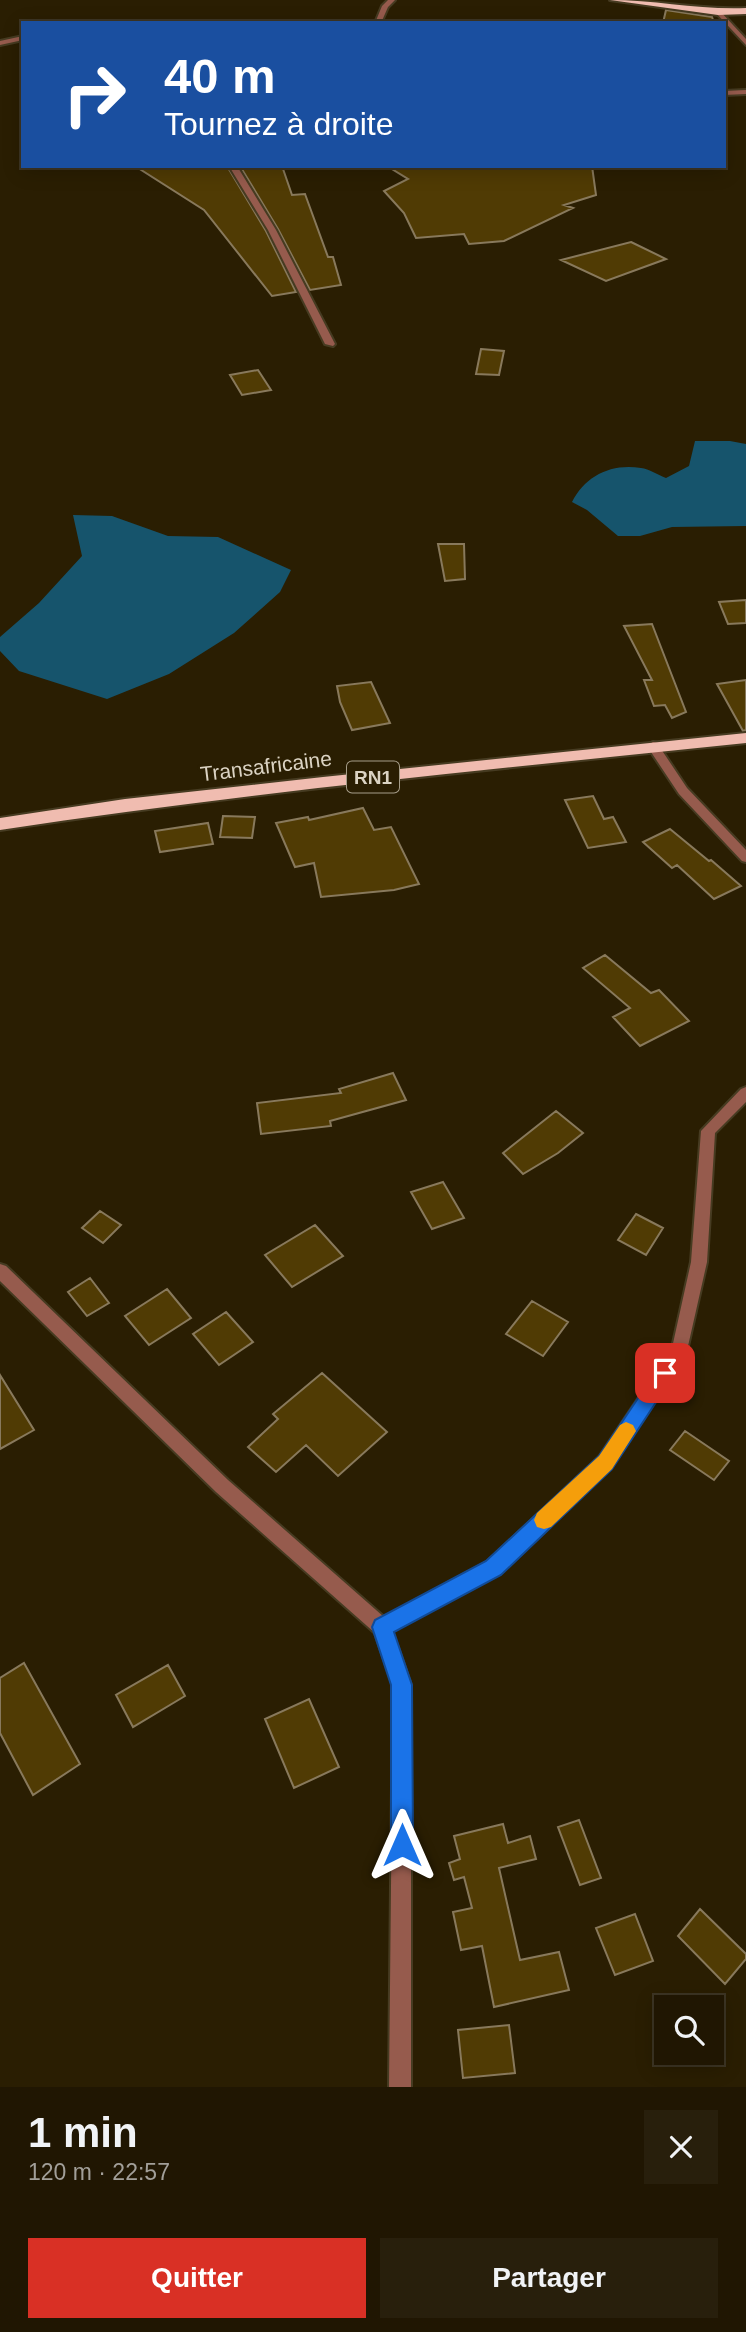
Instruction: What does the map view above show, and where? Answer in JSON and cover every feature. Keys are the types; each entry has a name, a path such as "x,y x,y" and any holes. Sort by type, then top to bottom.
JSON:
{"highway":[{"path":"615,0 718,12 746,10"},
{"name":"Transafricaine","path":"0,824 138,804 746,738"}],"street":[{"path":"379,21 385,6 393,0"},
{"path":"718,12 746,43"},
{"path":"0,43 21,38"},
{"path":"726,93 746,92"},
{"path":"234,168 272,230 330,344"},
{"path":"653,746 683,791 746,858"},
{"path":"382,1627 494,1568 605,1462 680,1350 699,1262 708,1131 746,1093"},
{"path":"0,1271 222,1486 382,1627 402,1685 400,2087"}],"water":[{"path":"695,441 746,444 746,526 672,527 640,536 618,536 587,510 572,502 592,478 609,470 641,468 666,478 689,466"},
{"path":"73,515 112,516 168,536 218,537 291,570 280,592 234,633 169,674 107,699 19,671 0,651 0,637 39,603 82,556"}],"building":[{"path":"666,10 712,17 713,21 663,21"},
{"path":"138,168 228,168 266,231 296,292 272,296 204,210"},
{"path":"241,168 283,168 292,195 305,194 328,257 333,257 341,285 310,290"},
{"path":"390,168 592,168 596,195 564,205 573,208 504,241 469,244 464,234 416,238 404,213 384,191 408,179"},
{"path":"631,242 666,259 606,281 561,260"},
{"path":"481,349 504,351 499,375 476,374"},
{"path":"258,370 271,390 242,395 230,375"},
{"path":"438,544 464,544 465,579 445,581"},
{"path":"746,600 746,623 728,624 719,602"},
{"path":"652,624 686,712 672,718 665,705 654,706 644,680 652,680 624,626"},
{"path":"746,680 746,730 743,731 717,684"},
{"path":"371,682 390,723 352,730 340,702 337,686"},
{"path":"593,796 604,819 613,817 626,842 588,848 565,800"},
{"path":"363,808 374,830 391,827 419,884 394,890 321,897 314,863 295,867 276,823 308,817 309,820"},
{"path":"223,816 255,817 252,838 220,837"},
{"path":"208,823 213,844 160,852 155,831"},
{"path":"670,829 741,886 714,899 677,865 672,868 643,842"},
{"path":"605,955 651,993 659,990 689,1021 640,1046 613,1017 630,1008 583,968"},
{"path":"393,1073 406,1100 330,1121 331,1126 261,1134 257,1103 341,1093 339,1089"},
{"path":"556,1111 583,1133 558,1153 523,1174 503,1153"},
{"path":"443,1182 464,1218 432,1229 411,1192"},
{"path":"100,1211 121,1225 103,1243 82,1228"},
{"path":"636,1214 663,1228 646,1255 618,1240"},
{"path":"315,1225 343,1256 292,1287 265,1255"},
{"path":"90,1278 109,1303 87,1316 68,1292"},
{"path":"167,1289 191,1318 149,1345 125,1316"},
{"path":"532,1301 568,1322 543,1356 506,1334"},
{"path":"226,1312 253,1342 219,1365 193,1334"},
{"path":"322,1373 387,1432 338,1476 306,1445 276,1472 248,1447 278,1419 273,1414"},
{"path":"0,1375 34,1430 0,1449"},
{"path":"685,1431 729,1461 714,1480 670,1450"},
{"path":"24,1663 80,1764 33,1795 0,1733 0,1678"},
{"path":"168,1665 185,1696 133,1727 116,1695"},
{"path":"309,1699 339,1767 294,1788 265,1719"},
{"path":"579,1820 601,1878 580,1885 558,1827"},
{"path":"503,1824 508,1843 530,1836 536,1859 499,1868 520,1960 559,1952 569,1990 494,2007 482,1946 461,1950 453,1912 472,1908 464,1877 454,1880 449,1863 460,1859 454,1836"},
{"path":"700,1909 746,1954 746,1959 725,1984 678,1936"},
{"path":"635,1914 653,1961 615,1975 596,1928"},
{"path":"509,2025 515,2073 463,2078 458,2030"}],"slow traffic":[{"path":"544,1520 605,1462 626,1431"}],"route":[{"path":"402,1845 402,1685 382,1627 494,1568 605,1462 665,1373"}]}
